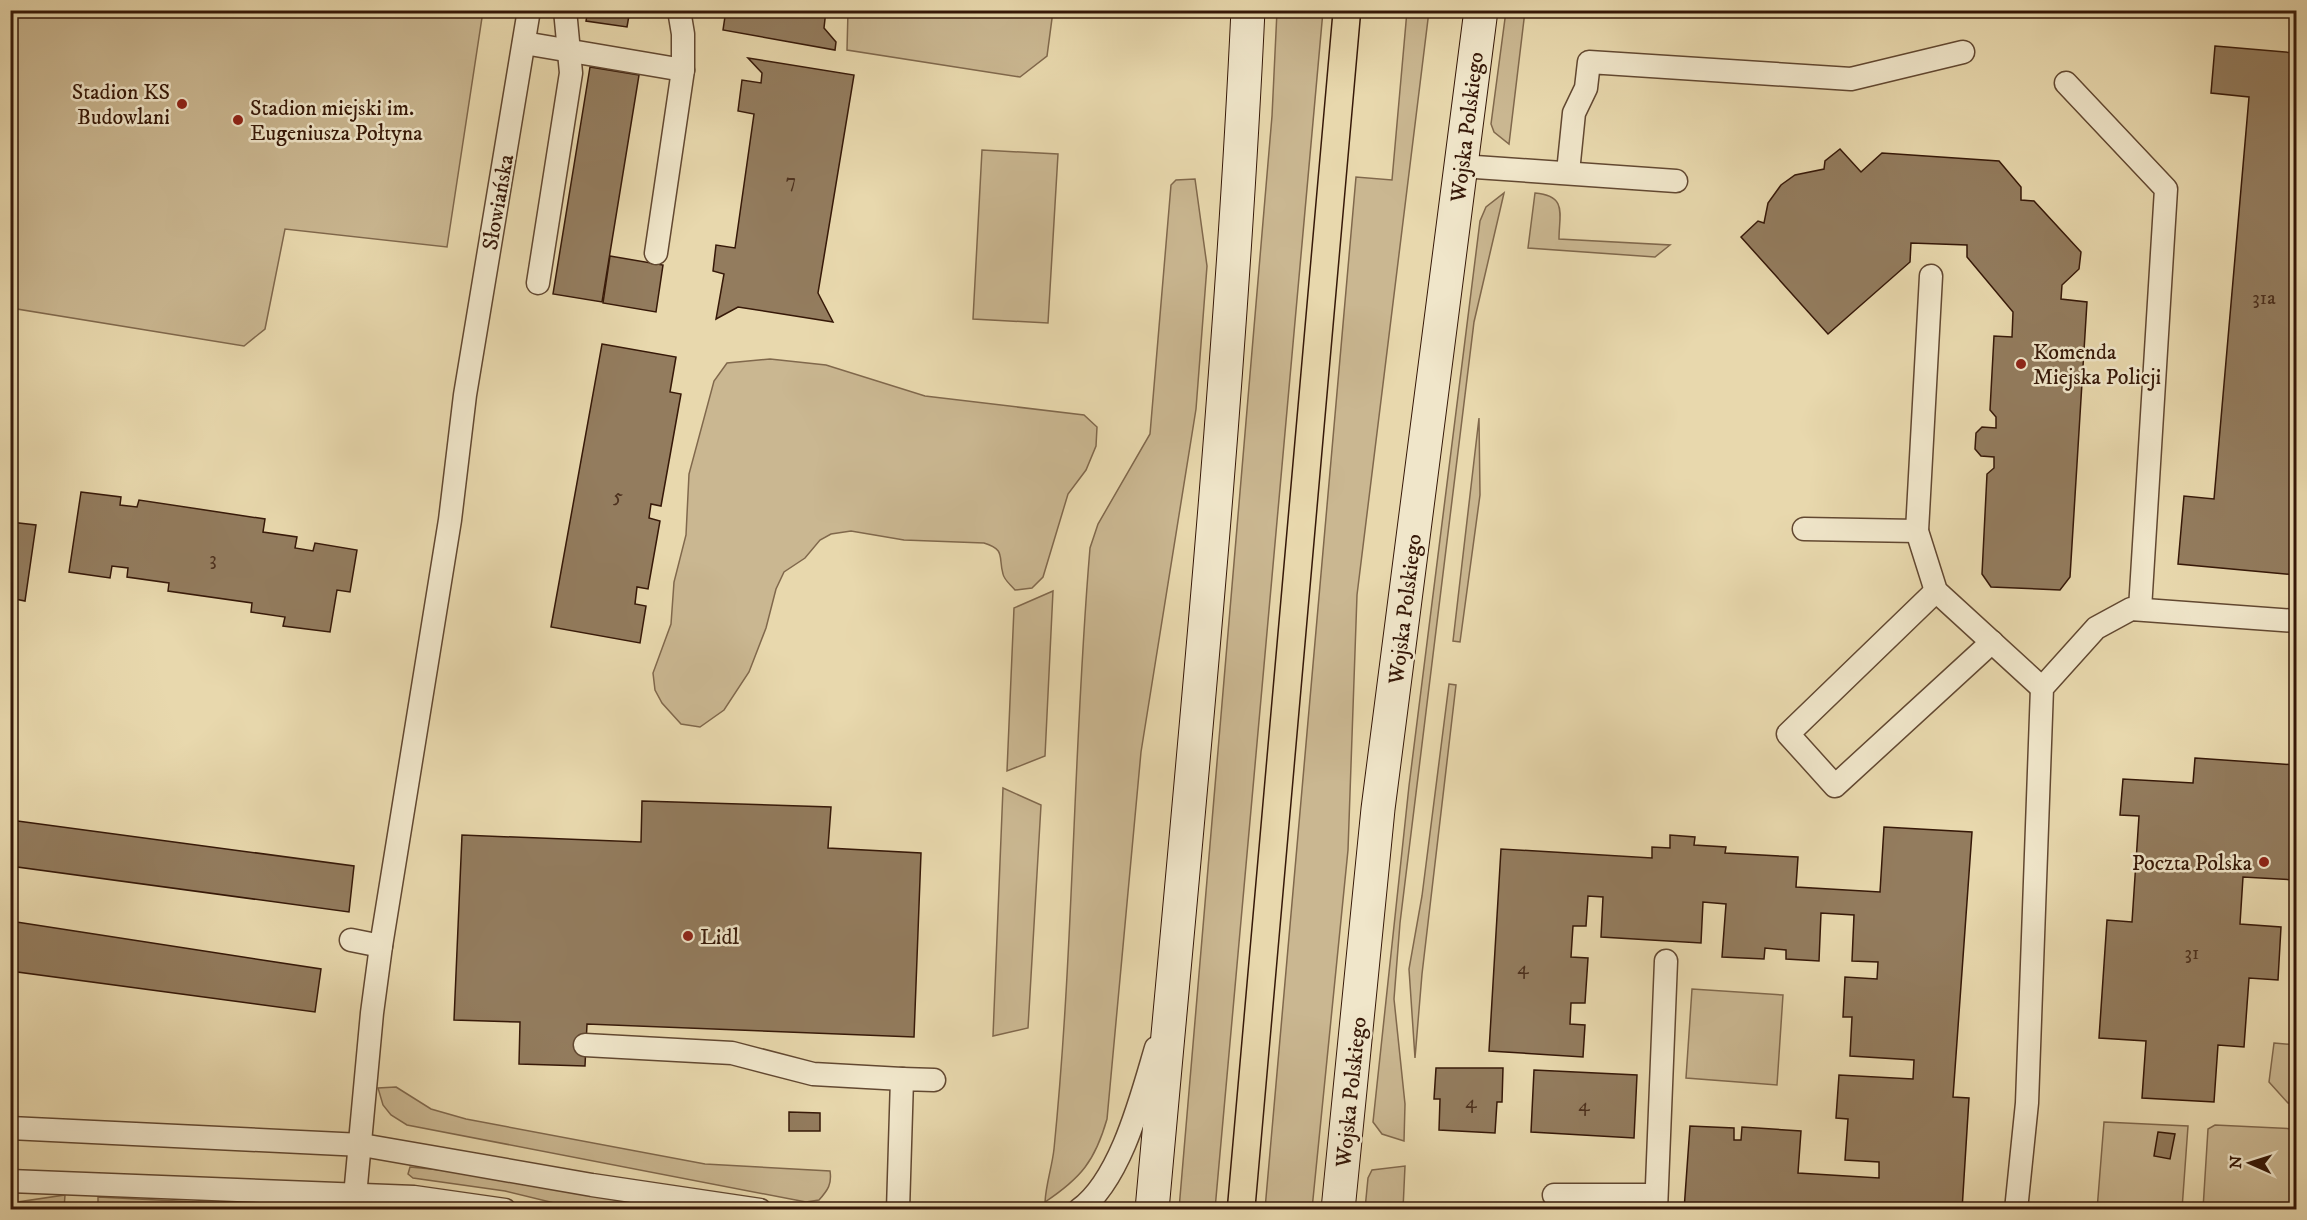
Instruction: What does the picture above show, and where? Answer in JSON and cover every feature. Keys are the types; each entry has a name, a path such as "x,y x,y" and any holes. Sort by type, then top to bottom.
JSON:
{"street":[{"path":"1152,1209 1236,240 1248,10"},
{"name":"Wojska Polskiego","path":"1338,1209 1378,809 1481,10"}],"lane":[{"name":"Słowiańska","path":"355,1196 362,1145 372,1013 381,946 450,520 465,394 529,10"},
{"path":"538,283 571,73 565,10"},
{"path":"656,253 683,70 683,34 679,10"},
{"path":"524,43 683,70"},
{"path":"1568,172 1574,112 1586,88 1589,62 1851,79 1963,52"},
{"path":"2066,83 2166,189 2140,609"},
{"path":"1461,166 1676,180"},
{"path":"1930,276 1917,531 1936,591 2042,688"},
{"path":"1804,529 1917,531"},
{"path":"1936,591 1788,734 1835,786 1992,642"},
{"path":"2016,1209 2027,1103 2042,688 2096,627 2132,609 2296,621"},
{"path":"351,940 381,946"},
{"path":"1554,1195 1656,1202 1666,961"},
{"path":"1079,1209 1109,1173 1130,1132 1171,1001"},
{"path":"585,1045 732,1053 813,1074 934,1080"},
{"path":"898,1209 902,1079"},
{"path":"10,1128 362,1145 592,1185 760,1209"},
{"path":"10,1181 414,1197 505,1209"}],"shaded area":[{"path":"848,10 1053,11 1047,56 1020,77 847,50"},
{"name":"Stadion miejski im. Eugeniusza Połtyna","path":"10,11 483,11 447,247 285,229 265,329 244,346 11,308"},
{"path":"1277,11 1323,11 1215,1209 1179,1209 1272,116"},
{"path":"1407,11 1429,11 1357,595 1348,850 1312,1209 1265,1209 1356,177 1392,180"},
{"path":"1506,11 1525,11 1509,144 1494,132 1491,124"},
{"path":"982,150 1058,154 1048,323 973,319"},
{"path":"1195,179 1207,266 1196,409 1141,752 1107,1119 1092,1157 1085,1167 1068,1185 1045,1202 1054,1149 1061,1074 1084,623 1090,548 1098,524 1150,434 1171,185 1176,180"},
{"path":"1504,193 1474,322 1400,923 1394,999 1405,1104 1404,1141 1382,1134 1373,1122 1409,786 1480,221 1486,207"},
{"path":"1535,193 1546,195 1557,202 1560,214 1559,239 1670,245 1655,257 1528,248"},
{"path":"770,359 826,365 925,396 1084,415 1097,427 1096,446 1086,470 1068,494 1043,577 1032,588 1015,590 1004,576 1000,554 996,548 984,543 904,540 851,531 831,534 820,540 805,558 784,572 776,589 766,628 749,672 724,710 700,727 681,724 662,703 655,690 653,673 671,624 674,582 686,535 689,474 714,381 727,363"},
{"path":"1479,418 1480,495 1460,642 1453,641"},
{"path":"1053,591 1045,756 1007,771 1014,608"},
{"path":"1449,684 1456,685 1422,974 1415,1058 1409,969 1422,896"},
{"path":"1003,788 1041,805 1028,1028 993,1036"},
{"path":"1692,989 1783,995 1777,1085 1686,1078"},
{"path":"2274,1043 2296,1045 2296,1104 2288,1103 2269,1082"},
{"path":"396,1087 431,1109 466,1119 705,1164 830,1171 830,1183 819,1200 806,1202 407,1125 391,1115 383,1105 378,1088"},
{"path":"2104,1122 2188,1126 2182,1209 2097,1210"},
{"path":"2215,1125 2296,1129 2296,1209 2203,1209 2208,1129"},
{"path":"1405,1166 1403,1209 1365,1209 1368,1178 1372,1170"},
{"path":"410,1167 472,1173 664,1209 579,1209 505,1191 413,1178 408,1174"},
{"path":"65,1195 64,1209 11,1209 11,1203"},
{"path":"98,1197 338,1209 98,1209"}],"building":[{"path":"588,10 630,10 627,27 586,21"},
{"path":"726,10 826,10 824,28 836,42 835,50 723,30"},
{"path":"2215,46 2296,53 2296,575 2178,564 2184,496 2214,499 2249,97 2211,93"},
{"path":"748,58 854,75 818,293 833,322 738,307 716,319 724,274 713,271 716,245 735,248 754,114 738,111 742,80 761,83 762,73"},
{"path":"590,67 639,75 602,302 553,294"},
{"path":"1840,149 1861,172 1882,153 1999,161 2021,187 2021,200 2034,201 2081,252 2079,269 2062,285 2061,299 2087,302 2070,577 2060,590 1991,587 1982,574 1987,474 1994,468 1994,457 1981,456 1975,449 1976,433 1982,427 1996,428 1996,417 1990,410 1994,336 2012,337 2013,312 1967,257 1967,245 1911,243 1910,262 1828,334 1741,237 1758,221 1764,223 1768,203 1781,185 1795,175 1824,169 1825,161"},
{"path":"610,256 663,265 656,312 603,303"},
{"path":"602,344 676,357 670,392 681,394 661,506 651,504 649,518 660,521 648,589 637,587 635,604 646,606 640,643 551,627"},
{"path":"81,492 121,497 120,505 137,507 139,500 265,519 263,532 297,537 295,548 313,551 315,543 357,550 350,592 337,590 330,632 283,626 285,617 251,612 252,603 168,591 169,583 127,577 128,568 112,566 110,578 69,572"},
{"path":"10,522 36,525 25,601 10,598"},
{"path":"2195,758 2296,765 2296,880 2243,877 2240,924 2281,927 2278,980 2249,978 2244,1047 2218,1045 2214,1102 2142,1098 2146,1041 2099,1038 2107,920 2132,922 2139,816 2120,815 2123,779 2193,783"},
{"name":"Lidl","path":"642,801 831,807 828,848 921,853 914,1037 587,1024 585,1066 519,1064 520,1022 454,1020 462,835 641,842"},
{"path":"10,820 354,866 349,912 10,866"},
{"path":"1884,827 1972,832 1953,1097 1969,1098 1962,1210 1684,1210 1690,1126 1734,1128 1734,1140 1741,1140 1742,1127 1801,1131 1798,1173 1879,1178 1879,1162 1845,1160 1848,1119 1836,1118 1839,1075 1913,1079 1914,1060 1850,1056 1852,1017 1843,1017 1845,977 1877,979 1878,962 1852,961 1854,915 1821,913 1819,961 1786,959 1786,950 1765,948 1764,959 1722,957 1726,904 1703,902 1701,943 1601,937 1603,897 1588,896 1586,926 1573,926 1571,957 1588,958 1585,1003 1571,1003 1570,1024 1585,1025 1583,1057 1489,1051 1501,849 1652,858 1652,847 1670,848 1670,835 1695,837 1694,845 1726,847 1725,853 1798,857 1796,887 1880,892"},
{"path":"10,921 321,969 315,1012 10,971"},
{"path":"1436,1068 1503,1068 1502,1102 1497,1102 1495,1133 1439,1130 1440,1099 1434,1099"},
{"path":"1534,1070 1637,1075 1634,1138 1531,1132"},
{"path":"789,1112 820,1113 820,1131 789,1131"},
{"path":"2158,1132 2175,1134 2170,1159 2154,1156"}],"tram line":[{"path":"1227,1210 1333,10"},
{"path":"1255,1210 1361,10"}],"place":[{"name":"Stadion KS Budowlani","path":"182,104"},
{"name":"Stadion miejski im. Eugeniusza Połtyna","path":"238,120"},
{"name":"Komenda Miejska Policji","path":"2021,364"},
{"name":"Poczta Polska","path":"2264,862"},
{"name":"Lidl","path":"688,936"}]}
